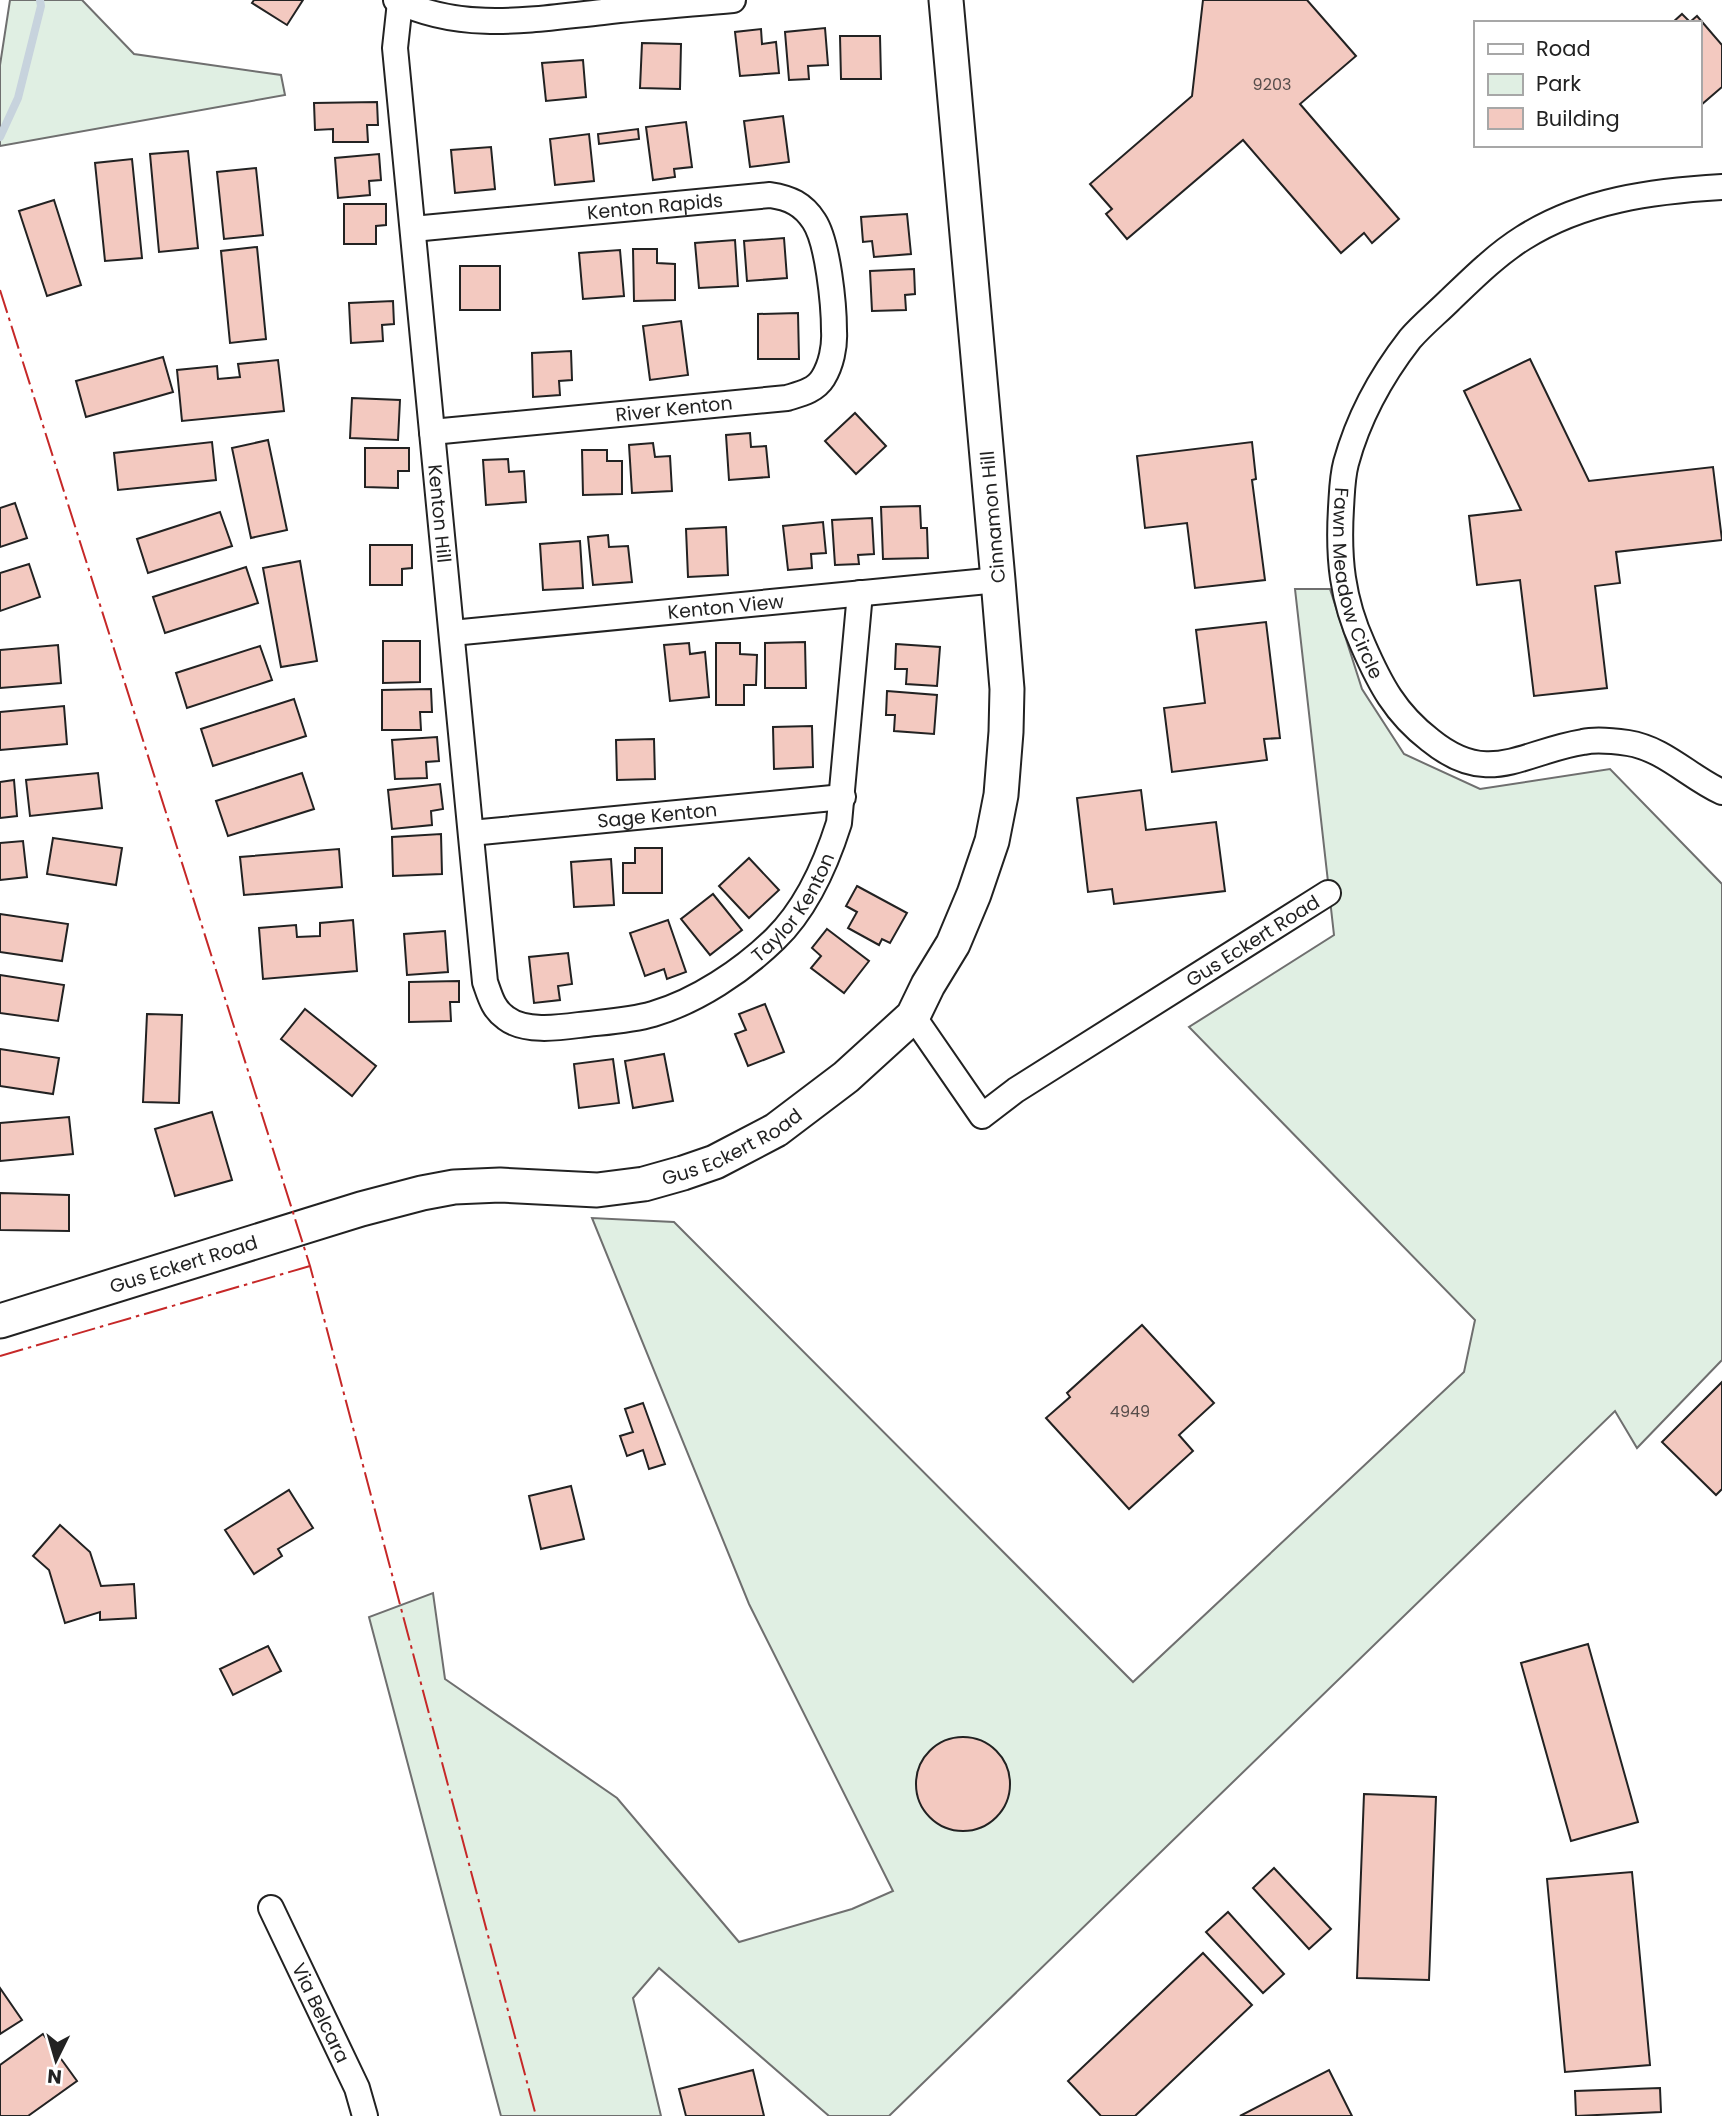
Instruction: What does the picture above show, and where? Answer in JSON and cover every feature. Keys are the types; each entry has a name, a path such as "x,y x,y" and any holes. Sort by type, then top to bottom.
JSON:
{"street":[{"path":"398,1 445,17 526,22 602,6 733,0"},
{"name":"Cinnamon Hill","path":"913,1016 953,944 992,841 1001,796 1006,732 1007,689 946,0"},
{"name":"Kenton Hill","path":"398,1 395,48 485,982 493,1005 507,1019"},
{"name":"Fawn Meadow Circle","path":"1722,187 1634,196 1566,215 1523,238 1480,271 1411,339 1368,404 1345,465 1339,541 1343,588 1353,624 1381,686 1395,706 1447,754 1468,762 1510,763 1587,741 1628,743 1662,754 1722,792"},
{"name":"Kenton Rapids","path":"413,229 770,195 789,198 802,206 815,222 823,242 830,292"},
{"name":"River Kenton","path":"432,432 787,398 808,392 822,380 831,360 834,333 830,292"},
{"name":"Kenton View","path":"452,633 998,580"},
{"name":"Taylor Kenton","path":"507,1019 528,1027 563,1027 654,1013 692,998 743,967 777,937 804,902 830,854 839,823 860,593"},
{"name":"Sage Kenton","path":"471,833 843,797"},
{"name":"Gus Eckert Road","path":"0,1321 361,1209 454,1187 500,1185 597,1190 644,1184 683,1173 715,1162 775,1130 846,1077 913,1016 982,1116 1016,1090 1328,893"},
{"name":"Via Belcara","path":"271,1909 357,2088 365,2116"}],"green space":[{"path":"10,0 82,0 134,54 281,75 285,95 0,146 0,65"},
{"path":"1295,589 1330,589 1362,689 1404,754 1480,789 1610,769 1722,884 1722,1360 1637,1448 1615,1411 889,2116 829,2116 659,1968 633,1998 661,2116 501,2116 369,1617 433,1593 445,1679 617,1798 739,1942 852,1909 893,1891 749,1604 592,1218 674,1222 1133,1682 1464,1372 1475,1320 1189,1027 1334,935"}],"building":[{"path":"254,0 303,0 287,25 252,3"},
{"path":"1203,0 1307,0 1356,56 1300,104 1399,219 1372,243 1364,233 1341,253 1243,140 1127,239 1106,214 1112,209 1090,184 1192,96"},
{"path":"1682,14 1689,21 1674,21"},
{"path":"1697,16 1722,45 1722,87 1701,105 1701,21 1691,21"},
{"path":"825,28 828,65 808,66 809,79 789,80 785,32"},
{"path":"761,29 762,44 776,42 779,73 740,76 735,32"},
{"path":"840,36 880,36 881,79 841,79"},
{"path":"642,43 681,44 680,89 640,88"},
{"path":"583,60 586,97 546,101 542,63"},
{"path":"377,102 378,125 367,125 368,142 333,142 333,129 315,130 314,103"},
{"path":"783,116 789,162 750,167 744,121"},
{"path":"686,122 692,167 674,169 675,177 653,180 646,127"},
{"path":"638,129 639,139 599,144 598,134"},
{"path":"589,134 594,181 555,185 550,139"},
{"path":"491,147 495,189 455,193 451,150"},
{"path":"188,151 198,248 159,252 150,154"},
{"path":"379,154 381,180 369,181 370,195 338,198 335,158"},
{"path":"132,159 142,258 105,261 95,163"},
{"path":"256,168 263,235 224,239 217,172"},
{"path":"54,200 81,285 47,296 19,211"},
{"path":"344,204 386,204 386,225 376,226 376,244 344,244"},
{"path":"907,214 911,254 874,257 872,241 863,242 861,217"},
{"path":"784,238 787,278 747,281 744,241"},
{"path":"735,240 738,286 699,288 695,243"},
{"path":"257,247 266,339 230,343 221,251"},
{"path":"633,249 657,249 657,263 675,264 675,300 634,301"},
{"path":"620,250 624,296 583,299 579,253"},
{"path":"460,266 500,266 500,310 460,310"},
{"path":"914,269 915,294 905,295 906,310 872,311 870,271"},
{"path":"393,301 394,324 382,325 383,341 351,343 349,303"},
{"path":"798,313 799,359 758,359 758,314"},
{"path":"681,321 688,375 650,380 643,326"},
{"path":"571,351 572,380 559,381 560,395 533,397 532,353"},
{"path":"163,357 173,392 86,417 76,381"},
{"path":"1530,359 1589,481 1713,467 1722,540 1616,552 1620,583 1595,586 1607,688 1534,696 1520,580 1477,585 1469,516 1521,510 1464,391"},
{"path":"278,360 284,411 182,421 177,370 217,366 218,379 240,377 238,364"},
{"path":"352,398 400,400 398,440 350,438"},
{"path":"855,413 886,446 856,474 825,441"},
{"path":"750,433 751,447 766,446 769,477 729,480 726,435"},
{"path":"268,440 287,530 251,538 232,448"},
{"path":"212,442 216,480 118,490 114,453"},
{"path":"1252,442 1256,479 1252,480 1265,580 1195,588 1187,523 1145,528 1137,456"},
{"path":"653,443 655,457 670,456 672,491 632,493 629,445"},
{"path":"365,448 409,448 409,471 398,471 398,488 365,487"},
{"path":"582,450 607,450 607,461 622,461 622,494 583,495"},
{"path":"508,459 509,472 524,471 526,502 486,505 483,460"},
{"path":"15,503 27,538 0,547 0,508"},
{"path":"920,506 921,528 927,528 928,558 883,559 881,507"},
{"path":"220,512 232,546 148,573 137,539"},
{"path":"872,518 874,554 858,555 859,564 835,565 832,520"},
{"path":"823,522 826,553 811,554 812,568 788,570 783,526"},
{"path":"726,527 728,575 688,577 686,529"},
{"path":"608,535 609,547 628,546 632,582 593,585 588,537"},
{"path":"580,541 583,588 543,590 540,544"},
{"path":"370,545 412,545 412,568 402,569 402,585 370,585"},
{"path":"300,561 317,661 281,667 263,568"},
{"path":"29,564 40,597 0,611 0,573"},
{"path":"246,567 258,603 165,633 153,597"},
{"path":"1266,622 1280,738 1264,739 1267,760 1172,772 1164,708 1205,703 1196,630"},
{"path":"383,641 420,641 420,682 383,683"},
{"path":"805,642 806,688 765,688 765,643"},
{"path":"689,643 690,654 705,652 709,697 670,701 664,645"},
{"path":"716,643 740,643 740,654 757,655 756,685 744,685 744,705 716,705"},
{"path":"896,644 940,647 937,686 906,684 907,669 895,669"},
{"path":"58,645 61,683 0,688 0,650"},
{"path":"260,646 272,680 187,708 176,673"},
{"path":"431,689 432,712 420,712 421,730 382,730 382,690"},
{"path":"887,691 937,695 934,734 894,731 895,715 886,715"},
{"path":"294,699 306,736 213,766 201,729"},
{"path":"64,706 67,744 0,750 0,712"},
{"path":"812,726 813,767 774,769 773,727"},
{"path":"437,737 439,761 426,762 427,778 395,779 392,740"},
{"path":"654,739 655,779 617,780 616,740"},
{"path":"98,773 102,808 30,816 26,780"},
{"path":"302,773 314,809 228,836 216,801"},
{"path":"14,780 17,816 0,818 0,782"},
{"path":"440,784 443,809 431,811 432,825 392,829 388,790"},
{"path":"1141,790 1146,830 1216,822 1225,891 1114,904 1112,889 1088,892 1077,798"},
{"path":"441,834 442,874 393,876 392,837"},
{"path":"53,838 122,848 116,885 47,874"},
{"path":"23,841 27,877 0,880 0,843"},
{"path":"635,848 662,848 662,893 623,893 623,863 635,863"},
{"path":"339,849 342,887 244,895 240,857"},
{"path":"749,858 779,890 749,918 719,886"},
{"path":"611,859 614,905 574,907 571,862"},
{"path":"857,886 907,913 890,943 882,939 879,945 848,928 857,912 846,906"},
{"path":"713,894 742,930 710,955 681,919"},
{"path":"0,914 68,924 62,961 0,952"},
{"path":"353,920 357,971 263,979 259,928 296,925 297,937 320,936 320,923"},
{"path":"668,920 686,972 667,979 664,969 645,976 630,933"},
{"path":"827,929 869,961 844,993 811,968 821,956 812,948"},
{"path":"445,931 448,972 407,975 404,934"},
{"path":"568,953 572,984 558,986 560,1000 534,1003 529,957"},
{"path":"0,975 64,985 58,1021 0,1013"},
{"path":"459,981 459,1002 450,1002 451,1021 409,1022 409,982"},
{"path":"765,1004 784,1052 748,1066 735,1034 746,1030 739,1014"},
{"path":"305,1009 376,1066 352,1096 281,1039"},
{"path":"147,1014 182,1015 179,1103 143,1102"},
{"path":"0,1049 59,1058 53,1094 0,1086"},
{"path":"664,1054 673,1101 633,1108 625,1061"},
{"path":"613,1059 619,1103 579,1108 574,1064"},
{"path":"212,1112 232,1180 175,1196 155,1129"},
{"path":"69,1117 73,1154 0,1161 0,1123"},
{"path":"0,1193 69,1195 69,1231 0,1230"},
{"path":"1142,1325 1214,1403 1179,1435 1193,1451 1129,1509 1046,1418 1070,1397 1067,1393"},
{"path":"1722,1382 1722,1489 1716,1495 1662,1442"},
{"path":"643,1403 665,1464 649,1469 643,1450 627,1456 620,1436 633,1432 625,1409"},
{"path":"571,1486 584,1539 541,1549 529,1496"},
{"path":"289,1490 313,1528 278,1549 282,1556 254,1574 225,1530"},
{"path":"60,1525 90,1552 101,1586 134,1584 136,1618 100,1620 100,1612 65,1623 49,1570 33,1556"},
{"path":"1588,1644 1638,1822 1571,1841 1521,1663"},
{"path":"268,1646 281,1671 233,1695 220,1669"},
{"path":"963,1737 981,1741 996,1751 1006,1766 1010,1784 1006,1802 996,1817 981,1827 963,1831 945,1827 930,1817 920,1802 916,1784 920,1766 930,1751 945,1741"},
{"path":"1364,1794 1436,1797 1429,1980 1357,1978"},
{"path":"1274,1868 1331,1929 1309,1949 1253,1888"},
{"path":"1632,1872 1650,2065 1565,2072 1547,1879"},
{"path":"1228,1912 1284,1974 1263,1993 1206,1932"},
{"path":"1203,1953 1252,2005 1135,2116 1101,2116 1068,2081"},
{"path":"0,1988 22,2020 0,2034"},
{"path":"43,2034 77,2081 28,2116 0,2116 0,2065"},
{"path":"753,2070 764,2116 686,2116 679,2089"},
{"path":"1329,2070 1352,2116 1240,2116"},
{"path":"1660,2088 1661,2112 1576,2116 1575,2091"}],"waterway":[{"path":"0,137 18,98 41,6 40,0"}],"power":[{"path":"0,290 310,1266 536,2116"},
{"path":"0,1356 310,1266"}]}
